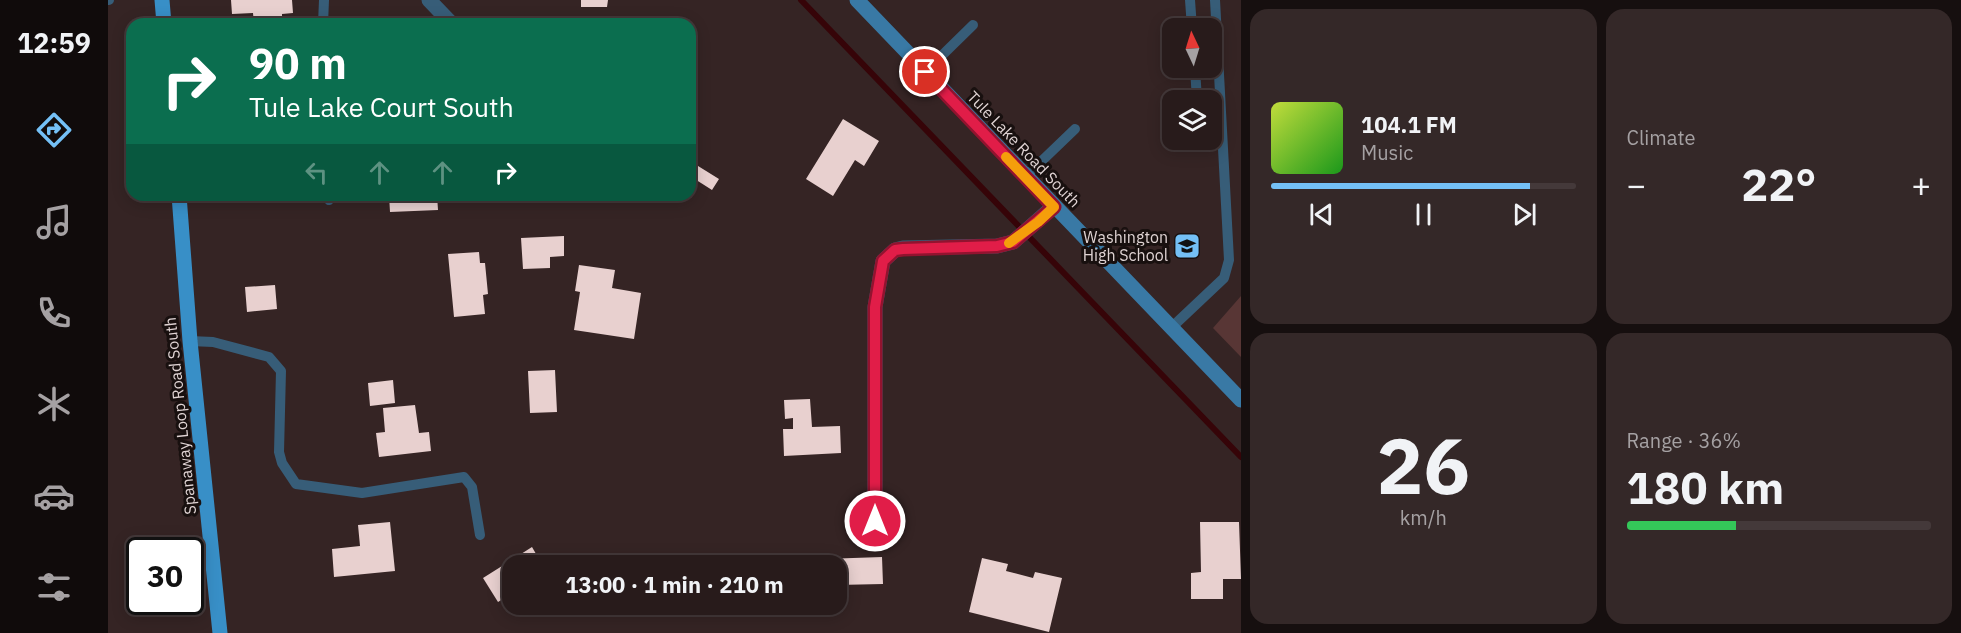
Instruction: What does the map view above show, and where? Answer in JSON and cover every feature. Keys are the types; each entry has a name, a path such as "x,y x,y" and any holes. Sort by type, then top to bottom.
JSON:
{"main road":[{"path":"162,0 164,18"},
{"name":"Spanaway Loop Road South","path":"179,201 190,341 220,633"}],"street":[{"path":"429,0 446,18"},
{"name":"Tule Lake Road South","path":"857,0 1241,400"},
{"path":"875,521 875,307 883,261 895,250 997,246 1016,239 1054,207"}],"lane":[{"path":"323,18 324,0"},
{"path":"1190,0 1191,18"},
{"path":"1171,328 1224,278 1229,260 1215,0"},
{"path":"925,72 973,25"},
{"path":"1026,177 1075,129"},
{"path":"190,341 213,342 269,357 281,371 279,452 282,463 296,484 362,493 464,477 472,487 480,535"}],"shaded area":[{"path":"1241,296 1241,357 1213,328"}],"building":[{"path":"231,0 292,0 293,13 282,14 282,18 253,18 253,13 232,14"},
{"path":"581,0 608,0 607,7 581,7"},
{"path":"843,119 879,141 864,166 855,160 833,196 806,179"},
{"path":"696,165 719,179 712,190 696,180"},
{"path":"389,201 437,201 438,210 390,212"},
{"path":"564,236 564,256 550,257 550,268 523,269 521,238"},
{"path":"479,252 480,263 485,263 488,294 483,295 485,314 454,317 448,254"},
{"path":"579,265 615,270 612,288 641,293 634,339 574,330 580,292 575,291"},
{"path":"275,285 277,309 247,312 245,287"},
{"path":"555,370 557,412 530,413 528,371"},
{"path":"393,380 395,403 370,406 368,383"},
{"path":"810,399 812,427 840,426 841,453 784,456 783,429 793,429 793,418 785,419 784,400"},
{"path":"415,405 419,433 429,432 431,451 379,457 376,433 385,432 383,408"},
{"path":"390,522 395,571 334,577 332,549 360,546 358,525"},
{"path":"1200,522 1239,522 1241,579 1223,579 1223,599 1191,599 1191,573 1201,572"},
{"path":"532,547 537,555 519,555"},
{"path":"882,557 883,584 847,585 847,558"},
{"path":"982,558 1008,564 1006,571 1033,578 1035,572 1062,578 1049,632 969,612"},
{"path":"502,566 502,600 498,602 483,578"}],"waterway":[{"path":"801,0 1241,457"}],"slow traffic":[{"path":"1006,157 1054,207 1009,243"}],"place":[{"name":"Washington High School","path":"1187,246"}],"route":[{"path":"875,521 875,307 879,273 883,261 895,250 997,246 1013,242 1054,207 925,72"}]}
